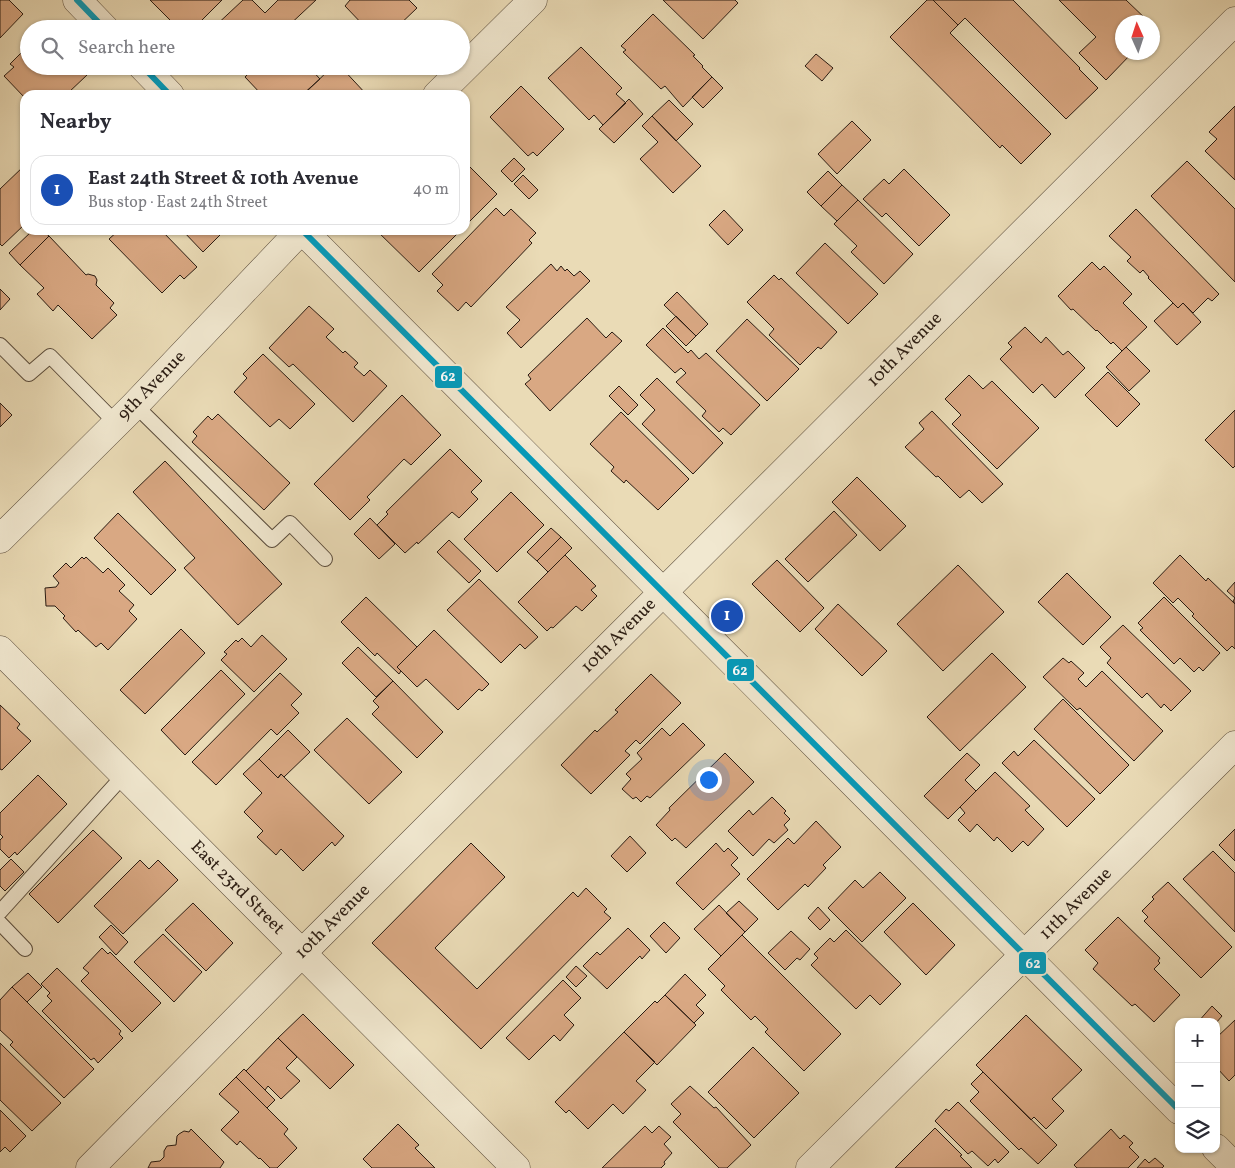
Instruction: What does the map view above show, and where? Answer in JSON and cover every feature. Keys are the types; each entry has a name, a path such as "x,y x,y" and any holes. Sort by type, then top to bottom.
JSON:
{"street":[{"path":"77,0 96,20"},
{"path":"470,62 533,0"},
{"name":"10th Avenue","path":"90,1168 302,952 1235,21"},
{"path":"151,75 165,90"},
{"path":"442,90 457,75"},
{"name":"9th Avenue","path":"0,539 126,414 297,235"},
{"path":"307,235 1177,1108"},
{"name":"East 23rd Street","path":"0,650 516,1168"},
{"name":"11th Avenue","path":"810,1168 1235,745"},
{"path":"1220,1152 1235,1167"}],"lane":[{"path":"0,345 29,374 50,356 126,414 272,540 290,523 325,559"},
{"path":"0,912 124,775"},
{"path":"0,923 25,950"}],"building":[{"path":"0,0 9,0 23,14 0,38"},
{"path":"150,0 222,0 202,20 170,20"},
{"path":"243,0 252,0 265,13 278,0 316,0 295,20 222,20"},
{"path":"350,0 409,0 417,8 404,20 358,20 345,6"},
{"path":"663,0 735,0 738,3 703,39"},
{"path":"927,0 933,0 958,25 950,33 1051,134 1021,164 1002,145 1000,148 890,37"},
{"path":"933,0 1013,0 1098,88 1066,119 965,18 958,25"},
{"path":"1059,0 1126,0 1142,15 1115,15 1115,60 1125,60 1106,80 1079,53 1096,37"},
{"path":"653,14 695,55 693,56 712,77 683,107 665,86 661,89 623,52 626,50 621,46"},
{"path":"581,47 622,88 616,94 626,103 603,125 594,115 589,120 548,78"},
{"path":"20,54 20,75 87,75 71,90 20,90 20,93 4,76 14,67 10,64"},
{"path":"816,54 833,68 822,81 805,66"},
{"path":"247,75 316,75 320,79 308,90 257,90 245,77"},
{"path":"324,75 348,75 362,90 308,90"},
{"path":"712,77 723,88 703,108 692,97"},
{"path":"521,86 564,129 537,156 533,152 528,156 490,117"},
{"path":"629,99 643,114 614,143 599,129"},
{"path":"669,100 693,124 676,141 652,116"},
{"path":"1235,106 1235,180 1205,151 1217,139 1209,132"},
{"path":"652,116 701,166 673,193 640,159 658,142 642,126"},
{"path":"852,121 871,140 837,174 818,154"},
{"path":"514,158 525,169 512,182 501,171"},
{"path":"1187,161 1235,209 1235,282 1151,196"},
{"path":"470,167 497,194 470,221"},
{"path":"904,169 950,215 919,246 886,213 882,217 863,199 884,179 889,184"},
{"path":"20,170 20,229 2,246 0,244 0,189"},
{"path":"828,171 842,185 821,206 807,192"},
{"path":"523,175 538,190 529,199 514,184"},
{"path":"842,185 858,200 837,221 821,206"},
{"path":"858,200 913,254 884,284 851,252 857,246 834,224"},
{"path":"496,208 504,216 511,209 536,233 529,240 532,243 471,307 466,302 458,311 437,291 443,285 432,274"},
{"path":"1136,209 1219,294 1212,301 1208,298 1193,313 1183,303 1178,308 1148,278 1143,270 1140,273 1127,261 1131,257 1109,236"},
{"path":"724,210 743,230 728,245 709,225"},
{"path":"28,235 49,236 20,265 9,253"},
{"path":"114,235 166,235 197,267 184,279 180,275 162,293 109,239"},
{"path":"187,235 220,235 203,252"},
{"path":"381,235 456,235 419,272"},
{"path":"49,236 86,275 95,276 97,280 96,285 114,303 110,308 117,315 92,339 58,305 53,311 37,294 44,288 20,265"},
{"path":"825,243 878,294 848,324 796,273"},
{"path":"1092,262 1100,270 1104,266 1132,294 1123,303 1147,327 1122,351 1113,342 1111,344 1073,309 1071,310 1058,296"},
{"path":"551,264 557,271 561,266 565,271 567,269 574,276 580,271 590,281 521,348 507,333 520,320 506,307"},
{"path":"774,275 779,280 781,278 837,332 821,349 818,347 800,365 769,335 774,329 747,302"},
{"path":"0,289 10,299 0,310"},
{"path":"677,292 708,324 696,336 664,305"},
{"path":"1173,303 1178,308 1183,303 1201,322 1177,345 1154,321"},
{"path":"309,306 334,329 326,337 343,353 345,351 358,363 354,367 364,376 370,370 387,386 353,422 293,364 289,367 269,348"},
{"path":"676,316 696,336 686,346 666,326"},
{"path":"587,318 606,338 612,332 622,341 550,411 525,384 531,379 528,375"},
{"path":"747,319 799,369 767,401 716,351"},
{"path":"1025,327 1041,343 1046,337 1063,355 1068,351 1085,368 1055,398 1042,384 1033,393 1000,359 1012,347 1008,343"},
{"path":"663,328 688,353 691,350 699,359 706,353 760,405 731,435 723,428 719,432 702,416 706,411 676,382 686,373 681,368 675,373 646,345"},
{"path":"1126,347 1150,371 1129,391 1106,367"},
{"path":"263,354 315,404 290,429 279,419 270,427 234,392 247,378 243,374"},
{"path":"1108,372 1140,404 1117,427 1085,395"},
{"path":"969,375 983,389 992,381 1039,428 997,469 952,424 961,415 945,399"},
{"path":"657,378 723,443 693,474 642,424 655,410 640,395"},
{"path":"619,386 638,405 628,415 609,396"},
{"path":"402,395 441,435 411,465 404,459 367,497 370,500 350,520 314,484"},
{"path":"0,403 12,415 0,427"},
{"path":"1235,410 1235,466 1233,468 1205,440"},
{"path":"932,411 1003,484 982,503 969,490 960,498 905,447 924,429 919,423"},
{"path":"621,412 689,479 658,510 626,480 624,483 611,471 614,467 590,444"},
{"path":"218,414 290,483 264,510 192,442 197,436 193,432 208,416 212,420"},
{"path":"450,449 482,481 471,492 478,499 459,518 452,512 418,544 417,542 405,553 377,525 388,514 386,512"},
{"path":"165,461 282,584 238,625 184,568 195,558 133,492"},
{"path":"857,477 906,526 880,551 832,502"},
{"path":"511,492 544,525 497,572 464,539"},
{"path":"834,511 857,535 808,582 785,559"},
{"path":"118,513 176,570 151,595 94,538"},
{"path":"370,518 395,544 379,559 354,534"},
{"path":"551,528 561,537 537,561 527,552"},
{"path":"561,537 572,548 548,572 537,561"},
{"path":"449,540 481,571 469,583 437,552"},
{"path":"565,555 596,586 591,590 597,596 582,611 576,606 553,628 551,627 547,631 518,602"},
{"path":"1180,555 1206,581 1208,578 1235,604 1235,649 1232,646 1227,651 1192,616 1194,614 1178,598 1173,603 1153,583"},
{"path":"82,557 84,559 86,557 103,573 108,568 125,585 119,591 134,605 129,611 137,619 108,650 101,643 96,647 78,630 76,632 55,606 46,606 45,588 56,587 59,583 53,576 66,563 71,568"},
{"path":"777,560 824,608 800,632 752,584"},
{"path":"958,565 1004,612 943,671 897,624"},
{"path":"1067,573 1111,617 1083,645 1038,602"},
{"path":"479,579 538,637 525,649 520,644 501,663 447,610"},
{"path":"1235,582 1235,598 1227,591"},
{"path":"366,597 417,647 397,667 401,671 399,674 377,653 375,656 341,622"},
{"path":"1164,597 1220,653 1203,671 1199,667 1194,672 1180,658 1174,664 1140,630 1143,628 1138,623"},
{"path":"838,604 887,651 862,676 815,629"},
{"path":"1123,625 1191,691 1171,711 1164,704 1161,708 1147,693 1142,698 1107,663 1111,658 1100,647"},
{"path":"181,629 205,653 145,714 120,690"},
{"path":"434,630 489,684 482,691 479,689 458,710 426,679 417,687 397,667"},
{"path":"262,635 287,659 254,692 221,660 227,654 224,652 236,640 238,642 242,638 251,647"},
{"path":"358,647 393,681 376,697 342,663"},
{"path":"992,653 1026,687 960,751 927,717"},
{"path":"1063,658 1069,663 1071,661 1084,673 1078,679 1086,687 1102,671 1163,731 1134,761 1080,708 1077,710 1043,677"},
{"path":"221,670 245,694 185,755 161,730"},
{"path":"280,673 302,694 291,705 299,713 277,735 271,729 216,785 192,762"},
{"path":"651,674 681,703 640,744 636,740 625,751 630,755 591,794 561,765 595,730 597,732 618,712 615,710"},
{"path":"393,681 443,732 417,758 372,714 379,707 373,701"},
{"path":"1063,699 1129,765 1100,794 1034,729"},
{"path":"0,705 20,724 17,728 31,741 2,770 0,769"},
{"path":"347,718 402,772 369,804 314,750"},
{"path":"683,723 705,745 650,798 647,796 641,802 636,797 633,799 622,789 631,779 626,774 642,759 637,753 662,728 670,736"},
{"path":"288,730 310,752 284,777 281,774 278,778 259,759"},
{"path":"1034,740 1095,799 1067,827 1002,763 1014,751 1018,756"},
{"path":"725,753 754,782 686,848 675,838 672,841 656,825 670,810 669,808"},
{"path":"967,753 980,765 965,780 976,791 948,819 924,796"},
{"path":"259,759 278,778 281,774 344,836 335,846 332,842 303,871 281,849 276,855 257,837 263,831 244,812 262,793 243,774"},
{"path":"995,772 1030,806 1025,810 1044,829 1028,846 1023,841 1012,852 997,837 994,841 977,824 970,832 958,820 965,813 960,807"},
{"path":"38,775 67,804 17,855 15,852 9,858 0,849 0,840 3,837 0,834 0,813"},
{"path":"772,797 786,811 784,813 790,819 784,825 788,830 774,843 769,839 753,856 728,831 749,810 753,815"},
{"path":"816,821 841,847 823,865 826,868 808,887 805,884 778,910 747,879 788,838 794,844"},
{"path":"1235,829 1235,861 1219,845"},
{"path":"93,830 122,858 58,923 29,894"},
{"path":"630,836 646,853 627,872 611,856"},
{"path":"471,843 505,877 435,948 477,989 573,892 578,897 586,888 607,909 604,912 611,918 481,1049 372,943"},
{"path":"716,843 724,852 728,848 738,858 731,865 740,874 703,910 676,883"},
{"path":"1213,851 1235,873 1235,932 1183,879"},
{"path":"11,859 24,872 5,891 0,886 0,870"},
{"path":"140,860 149,869 158,860 178,880 123,934 94,906"},
{"path":"880,872 906,898 862,942 828,908 855,880 863,888"},
{"path":"1168,882 1232,947 1201,978 1144,921 1148,917 1142,911 1154,899 1152,897"},
{"path":"739,901 758,919 745,932 726,913"},
{"path":"193,903 233,943 206,971 165,930"},
{"path":"913,903 955,945 926,975 884,932"},
{"path":"719,905 745,932 721,956 694,929"},
{"path":"818,907 830,920 820,930 808,918"},
{"path":"1118,917 1160,958 1158,961 1160,963 1154,969 1180,995 1154,1022 1135,1004 1132,1006 1093,969 1098,963 1085,950"},
{"path":"664,922 680,938 666,953 650,936"},
{"path":"111,925 128,942 116,955 99,937"},
{"path":"628,928 650,950 642,959 640,956 607,989 583,966 597,952 600,955"},
{"path":"846,930 901,984 880,1005 870,995 856,1009 811,965 818,958 814,954 830,938 834,942"},
{"path":"791,931 810,949 800,960 797,958 785,970 768,953"},
{"path":"163,934 202,972 174,1002 134,962"},
{"path":"742,935 841,1034 804,1071 765,1032 768,1029 755,1016 751,1020 721,990 725,986 708,969"},
{"path":"102,948 108,954 110,952 161,1003 132,1032 81,981 89,973 83,968"},
{"path":"576,966 587,976 576,987 566,977"},
{"path":"57,968 121,1031 119,1034 123,1038 98,1063 94,1058 91,1060 42,1011 52,1001 47,996 50,993 41,984"},
{"path":"28,973 42,987 27,1002 12,987"},
{"path":"685,974 706,995 696,1005 704,1013 694,1023 665,995"},
{"path":"563,980 581,998 564,1015 574,1025 560,1041 554,1035 529,1060 506,1038"},
{"path":"12,987 94,1069 64,1098 10,1045 13,1042 0,1030 0,1000"},
{"path":"665,995 696,1025 657,1065 624,1032 655,1001 657,1003"},
{"path":"1212,1006 1222,1016 1220,1018 1202,1018"},
{"path":"303,1014 354,1065 330,1089 278,1038"},
{"path":"1026,1015 1082,1070 1052,1099 1064,1111 1046,1129 1034,1117 1031,1120 976,1065"},
{"path":"1235,1020 1235,1075 1229,1081 1220,1071 1220,1034"},
{"path":"624,1032 655,1062 636,1081 646,1090 623,1114 613,1104 588,1129 569,1110 566,1113 555,1102"},
{"path":"278,1038 297,1057 286,1068 300,1081 281,1099 268,1086 265,1090 246,1071"},
{"path":"0,1043 61,1103 32,1131 0,1100"},
{"path":"753,1047 799,1093 754,1138 708,1092"},
{"path":"244,1069 275,1100 267,1108 236,1077"},
{"path":"983,1072 1057,1145 1038,1164 1021,1148 1019,1150 970,1101 979,1092 971,1084"},
{"path":"236,1077 288,1129 284,1134 297,1148 277,1168 270,1168 240,1141 237,1145 221,1130 239,1112 219,1094"},
{"path":"690,1086 714,1108 716,1107 751,1145 727,1168 719,1168 673,1122 681,1114 671,1104"},
{"path":"958,1102 1009,1152 998,1163 995,1159 988,1166 972,1151 968,1154 935,1121 946,1109 949,1111"},
{"path":"0,1110 26,1136 10,1152 5,1147 0,1152"},
{"path":"398,1124 419,1145 415,1148 435,1168 372,1168 363,1159"},
{"path":"645,1126 652,1133 659,1126 671,1137 664,1144 672,1153 661,1168 602,1168"},
{"path":"935,1128 972,1168 895,1168"},
{"path":"191,1129 224,1162 220,1168 148,1168 151,1162 160,1161 164,1157 164,1151 167,1146 176,1145 179,1134 184,1131 189,1132"},
{"path":"1111,1129 1120,1139 1124,1135 1133,1143 1129,1147 1139,1157 1128,1168 1077,1168 1074,1165"},
{"path":"1155,1158 1164,1166 1162,1168 1137,1168 1145,1159 1149,1163"}],"transit line":[{"name":"62","path":"77,0 96,20"},
{"name":"62","path":"151,75 165,90"},
{"name":"62","path":"307,235 1177,1108"}],"place":[{"name":"East 24th Street & 10th Avenue","path":"727,616"}]}
